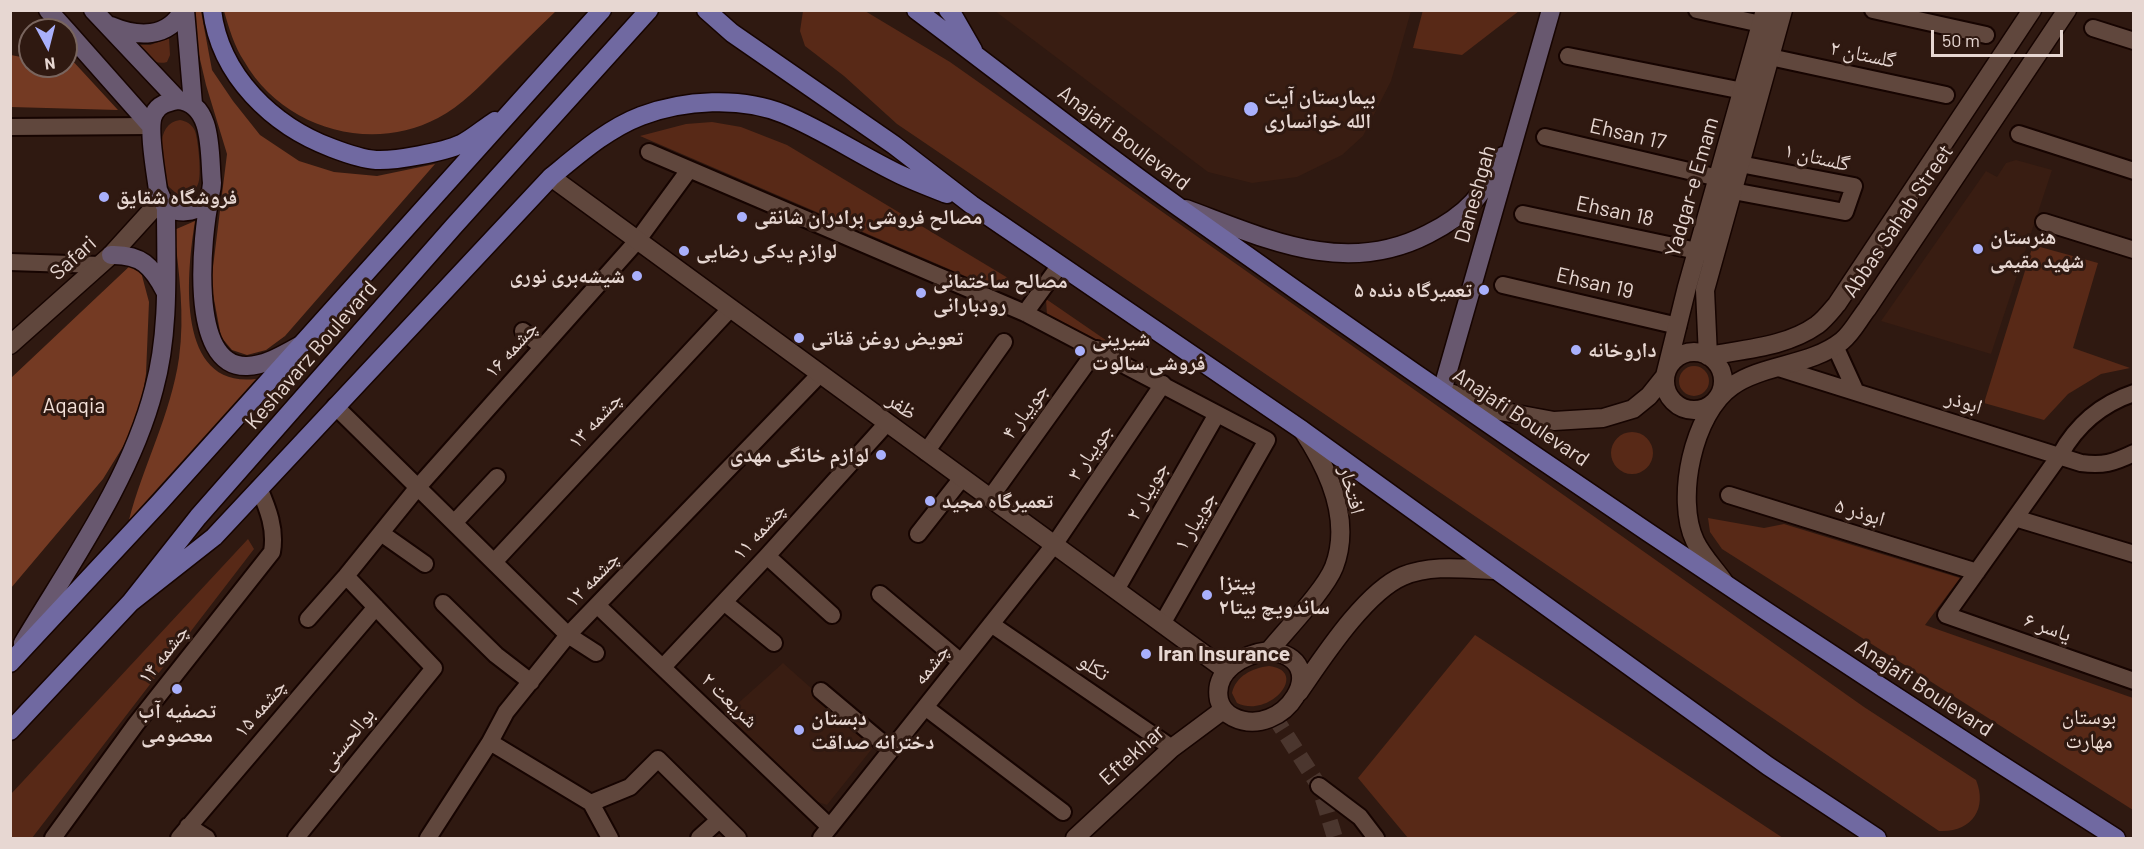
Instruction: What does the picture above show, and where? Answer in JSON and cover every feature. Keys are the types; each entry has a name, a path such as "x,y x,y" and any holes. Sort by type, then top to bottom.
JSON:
{"main road":[{"path":"93,10 185,102 200,110 206,120 212,183 204,238 204,308 209,333 217,350 225,358 246,366 263,364 303,343"},
{"path":"106,24 132,34 147,34 176,22 184,10"},
{"path":"184,10 185,102"},
{"path":"212,10 214,26 229,63 249,93 278,120 311,141 348,154 375,160 410,158 460,145 521,103"},
{"name":"Keshavarz Boulevard","path":"11,662 160,502 521,103 602,10"},
{"name":"Keshavarz Boulevard","path":"10,731 130,603 198,517 454,226 649,10"},
{"path":"706,10 732,33 894,145 972,205 1302,430 1768,766 1877,838"},
{"name":"Anajafi Boulevard","path":"916,10 1176,206 1443,391 1875,685 2118,838"},
{"path":"948,10 977,56"},
{"name":"Daneshgah","path":"1443,391 1551,10"},
{"path":"78,44 151,126"},
{"path":"11,662 113,490 142,427 159,367 163,343 165,291 163,204 158,190 151,126 153,114 159,107 166,103 185,102"},
{"path":"130,603 214,537 551,177 601,138 640,116 681,106 729,103 756,106 782,113 902,176 972,205"},
{"path":"1176,206 1263,238 1299,248 1336,254 1378,251 1415,241 1443,226 1473,202 1514,139"},
{"path":"163,204 186,212 199,208 210,198"},
{"path":"105,260 128,256 146,264 156,274 165,291"}],"street":[{"path":"1697,10 1763,17"},
{"name":"Yadgar-e Emam","path":"1665,376 1697,251 1740,164 1783,10"},
{"path":"1873,10 1986,35"},
{"name":"Abbas Sahab Street","path":"1708,356 1773,345 1798,335 1818,324 1825,317 1837,304 2032,10"},
{"name":"Abbas Sahab Street","path":"1718,398 1734,385 1821,354 1844,339 1867,309 2067,10"},
{"name":"Yadgar-e Emam","path":"1708,356 1705,290 1729,184 1743,91 1763,17"},
{"path":"2093,28 2133,41"},
{"path":"1568,56 1743,91"},
{"name":"گلستان ۲","path":"1770,57 1946,95"},
{"path":"10,127 151,126"},
{"path":"2019,134 2133,171"},
{"name":"Ehsan 17","path":"1545,137 1729,184"},
{"path":"648,152 1024,313 1163,384 1216,414"},
{"name":"گلستان ۱","path":"1729,184 1845,212 1854,186 1740,164"},
{"name":"چشمه ۱۶","path":"308,619 418,487 637,241 689,170"},
{"name":"ظفر","path":"551,177 1227,671"},
{"name":"Safari","path":"10,345 105,260 163,204"},
{"name":"Ehsan 18","path":"1523,214 1697,251"},
{"path":"2044,222 2133,250"},
{"path":"10,262 105,260"},
{"path":"1024,313 1060,265"},
{"name":"Ehsan 19","path":"1503,285 1678,326"},
{"name":"چشمه ۱۳","path":"494,562 730,309"},
{"path":"524,331 543,347"},
{"path":"926,452 1004,342"},
{"path":"1835,346 1856,392"},
{"name":"جویبار ۴","path":"990,498 1096,349"},
{"path":"1443,391 1500,411 1554,421 1603,418 1633,409 1665,376 1674,360 1682,355 1700,352 1708,356 1721,370 1722,389 1700,431 1692,459 1686,488 1687,514 1695,542 1726,585"},
{"name":"ابوذر","path":"1779,368 2081,463 2100,465 2133,453"},
{"name":"چشمه ۱۲","path":"428,838 490,742 506,712 568,635 820,374"},
{"path":"1665,376 1667,393 1679,406 1695,410 1712,404 1718,398"},
{"name":"جویبار ۳","path":"1054,545 1163,384"},
{"path":"1977,572 2060,455 2070,437 2101,409 2133,393"},
{"path":"335,406 568,635 596,653"},
{"name":"جویبار ۱","path":"1162,624 1268,440 1216,414"},
{"name":"جویبار ۲","path":"1116,590 1216,414"},
{"name":"چشمه ۱۱","path":"663,667 887,423"},
{"name":"افتخار","path":"1269,651 1324,584 1334,568 1338,552 1339,516 1335,497 1317,452 1302,430"},
{"path":"454,523 497,477"},
{"path":"918,534 962,478"},
{"name":"چشمه ۱۴","path":"53,838 136,724 272,552 273,534 270,516 259,488"},
{"name":"ابوذر ۵","path":"1729,495 1977,572"},
{"path":"2015,518 2133,554"},
{"path":"381,533 425,564"},
{"name":"چشمه","path":"826,833 1054,545"},
{"path":"767,556 832,615"},
{"path":"1299,692 1302,680 1299,668 1291,658 1269,651 1246,657 1227,671 1220,681 1217,693 1223,710 1239,720 1262,720 1284,710 1299,692 1332,645 1361,610 1387,586 1403,576 1436,568 1495,570"},
{"name":"یاسر ۶","path":"1977,572 1947,615 2133,681"},
{"path":"346,576 376,607"},
{"path":"880,594 961,662"},
{"path":"724,602 774,643"},
{"path":"443,603 496,655 531,682"},
{"name":"شریعت ۲","path":"598,606 663,667 826,833"},
{"name":"بوالحسنی","path":"296,838 434,668 376,607"},
{"name":"چشمه ۱۵","path":"184,832 376,607"},
{"name":"تکلو","path":"991,624 1172,747"},
{"path":"820,691 891,750"},
{"path":"926,707 1063,812"},
{"name":"Eftekhar","path":"1075,838 1172,747 1223,710"},
{"path":"490,742 591,803 610,838"},
{"path":"591,803 630,788 658,759 738,838"},
{"path":"1318,786 1360,818 1376,838"},
{"path":"699,838 720,820"},
{"path":"184,832 207,838"}],"shaded area":[{"name":"بیمارستان آیت الله خوانساری","path":"995,11 1411,11 1391,81 1363,136 1342,155 1297,177 1252,183 1208,172"},
{"name":"هنرستان شهید مقیمی","path":"2016,160 2052,170 1991,354 1881,321 1986,171 1997,177 2006,163"},
{"name":"دبستان دخترانه صداقت","path":"783,663 875,745 827,805 815,801 725,715"}],"green space":[{"path":"224,10 556,11 477,89 455,107 438,118 412,129 384,134 357,133 330,128 304,118 281,103 260,84 244,61 235,43"},
{"path":"1423,10 1519,11 1462,55 1413,48"},
{"path":"194,11 201,11 212,70 233,101 260,135 299,161 334,172 377,176 435,164 285,336 266,350 247,355 232,350 221,337 211,283 227,154 199,55"},
{"path":"803,11 865,11 950,62 1864,707 1976,780 1980,800 1974,817 1960,828 1939,831 897,124 844,76 805,46 800,31"},
{"path":"169,38 170,55 167,62 154,61 139,45 150,45"},
{"path":"11,55 18,56 18,78 78,78 78,67 118,110 11,107"},
{"path":"180,120 189,123 195,131 200,173 195,189 177,194 166,181 161,145 166,128"},
{"path":"712,122 741,127 787,145 1008,278 986,285 640,136 686,124"},
{"path":"195,221 189,296 192,323 199,347 211,366 230,377 256,379 129,520 170,399 179,358 181,310 174,230"},
{"path":"2033,245 2098,263 2073,348 2130,368 2101,374 2068,394 2044,420 1984,403"},
{"name":"Aqaqia","path":"133,263 141,272 149,302 146,374 141,406 132,432 103,479 11,588 11,378"},
{"path":"1046,299 1113,345 1110,349 1047,316"},
{"path":"1694,366 1700,367 1708,375 1708,387 1700,395 1694,396 1688,395 1680,387 1679,381 1680,375 1688,367"},
{"path":"1632,432 1647,438 1653,453 1647,468 1632,474 1617,468 1611,453 1617,438"},
{"name":"بوستان مهارت","path":"1708,518 1764,528 1784,524 1960,578 1925,625 2133,698 2133,810 1722,549 1710,532"},
{"path":"248,539 254,549 32,838 11,838 11,794"},
{"path":"1475,635 1783,838 1408,838 1358,778"},
{"path":"1269,666 1281,670 1286,676 1286,684 1281,692 1262,705 1250,706 1237,703 1232,693 1237,682 1251,671"}],"tunnel":[{"path":"1274,716 1319,786 1335,838"}],"place":[{"name":"بیمارستان آیت الله خوانساری","path":"1251,109"},
{"name":"فروشگاه شقایق","path":"104,197"},
{"name":"مصالح فروشی برادران شانقی","path":"742,217"},
{"name":"هنرستان شهید مقیمی","path":"1978,249"},
{"name":"لوازم یدکی رضایی","path":"684,251"},
{"name":"شیشه‌بری نوری","path":"637,276"},
{"name":"تعمیرگاه دنده ۵","path":"1484,290"},
{"name":"مصالح ساختمانی رودبارانی","path":"921,293"},
{"name":"تعویض روغن قناتی","path":"799,338"},
{"name":"داروخانه","path":"1576,350"},
{"name":"شیرینی فروشی سالوت","path":"1080,351"},
{"name":"لوازم خانگی مهدی","path":"881,455"},
{"name":"تعمیرگاه مجید","path":"930,501"},
{"name":"پیتزا ساندویچ بیتا۲","path":"1207,595"},
{"name":"Iran Insurance","path":"1146,654"},
{"name":"تصفیه آب معصومی","path":"177,689"},
{"name":"دبستان دخترانه صداقت","path":"799,730"}]}
